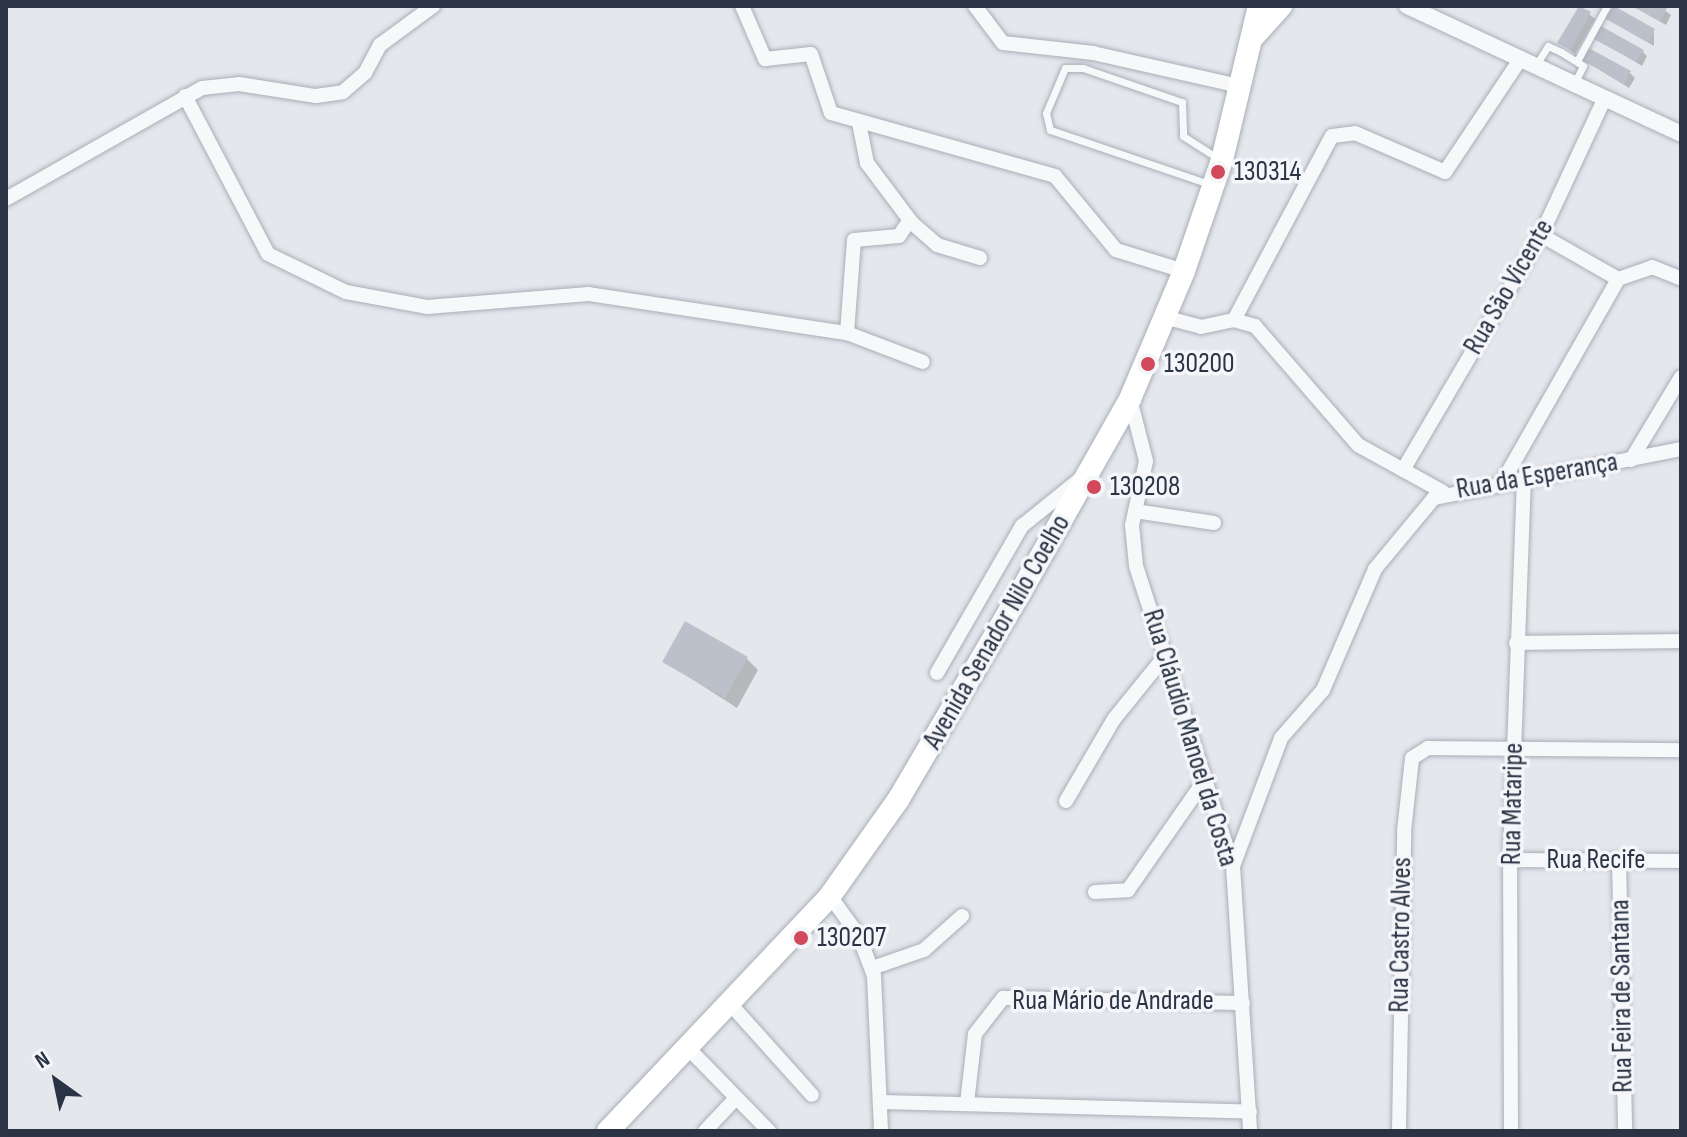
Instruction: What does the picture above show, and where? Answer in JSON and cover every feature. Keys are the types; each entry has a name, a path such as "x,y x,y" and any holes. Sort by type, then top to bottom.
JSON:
{"main road":[{"name":"Avenida Senador Nilo Coelho","path":"608,1131 733,1007 830,896 936,739 1130,399 1184,271 1214,186 1259,6"},
{"path":"1251,39 1281,6"}],"street":[{"path":"6,199 185,96 239,84 316,96 343,92 365,73 380,45 433,6"},
{"path":"742,6 761,57 811,54 828,109 859,123 1055,176 1116,250 1184,271"},
{"path":"975,6 1003,43 1093,53 1240,86"},
{"path":"1407,6 1681,134"},
{"path":"1234,320 1332,136 1355,133 1445,172 1528,61"},
{"path":"185,96 268,254 346,292 427,307 588,294 847,333 923,362"},
{"name":"Rua São Vicente","path":"1403,470 1541,235 1605,98"},
{"path":"859,123 867,163 909,221 937,245 980,258"},
{"path":"847,333 854,240 899,236 909,221"},
{"path":"1541,235 1618,279"},
{"path":"1503,481 1618,279 1652,267 1681,279"},
{"path":"1164,317 1201,327 1234,320 1255,326 1358,445 1443,492"},
{"path":"1631,460 1681,377"},
{"name":"Rua Cláudio Manoel da Costa","path":"1130,399 1146,461 1135,511 1136,566 1233,866 1250,1131"},
{"name":"Rua da Esperança","path":"1233,866 1269,763 1329,679 1375,569 1443,492 1681,449"},
{"path":"937,673 1022,526 1089,472"},
{"name":"Rua Mataripe","path":"1511,1131 1510,860 1524,477"},
{"path":"1135,511 1214,523"},
{"path":"1516,643 1681,641"},
{"path":"1066,801 1114,719 1165,656"},
{"name":"Rua Castro Alves","path":"1399,1131 1407,783 1412,758 1428,748 1514,750"},
{"path":"1514,750 1681,750"},
{"path":"1095,892 1128,890 1206,778"},
{"name":"Rua Recife","path":"1510,860 1681,861"},
{"name":"Rua Feira de Santana","path":"1619,860 1625,1131"},
{"path":"830,896 872,968 881,1131"},
{"path":"872,968 924,950 962,916"},
{"name":"Rua Mário de Andrade","path":"967,1103 975,1034 1003,998 1243,1003"},
{"path":"733,1007 812,1095"},
{"path":"689,1049 769,1131"},
{"path":"705,1131 736,1098"},
{"path":"880,1102 1250,1112"}],"lane":[{"path":"1598,6 1598,21"},
{"path":"1577,61 1607,6"},
{"path":"1528,61 1548,46 1583,66 1574,84"},
{"path":"1214,186 1050,130 1046,113 1065,68 1083,68 1182,102 1183,136 1222,160"}],"building":[{"path":"1579,6 1591,12 1570,50 1557,43"},
{"path":"1614,6 1655,29 1648,42 1604,18"},
{"path":"1633,6 1663,6 1667,8 1660,21"},
{"path":"1599,25 1644,50 1636,62 1592,38"},
{"path":"1587,47 1631,71 1624,84 1580,59"},
{"path":"685,621 748,657 725,698 662,662"}],"place":[{"name":"130314","path":"1218,172"},
{"name":"130200","path":"1148,364"},
{"name":"130208","path":"1094,487"},
{"name":"130207","path":"801,938"}]}
